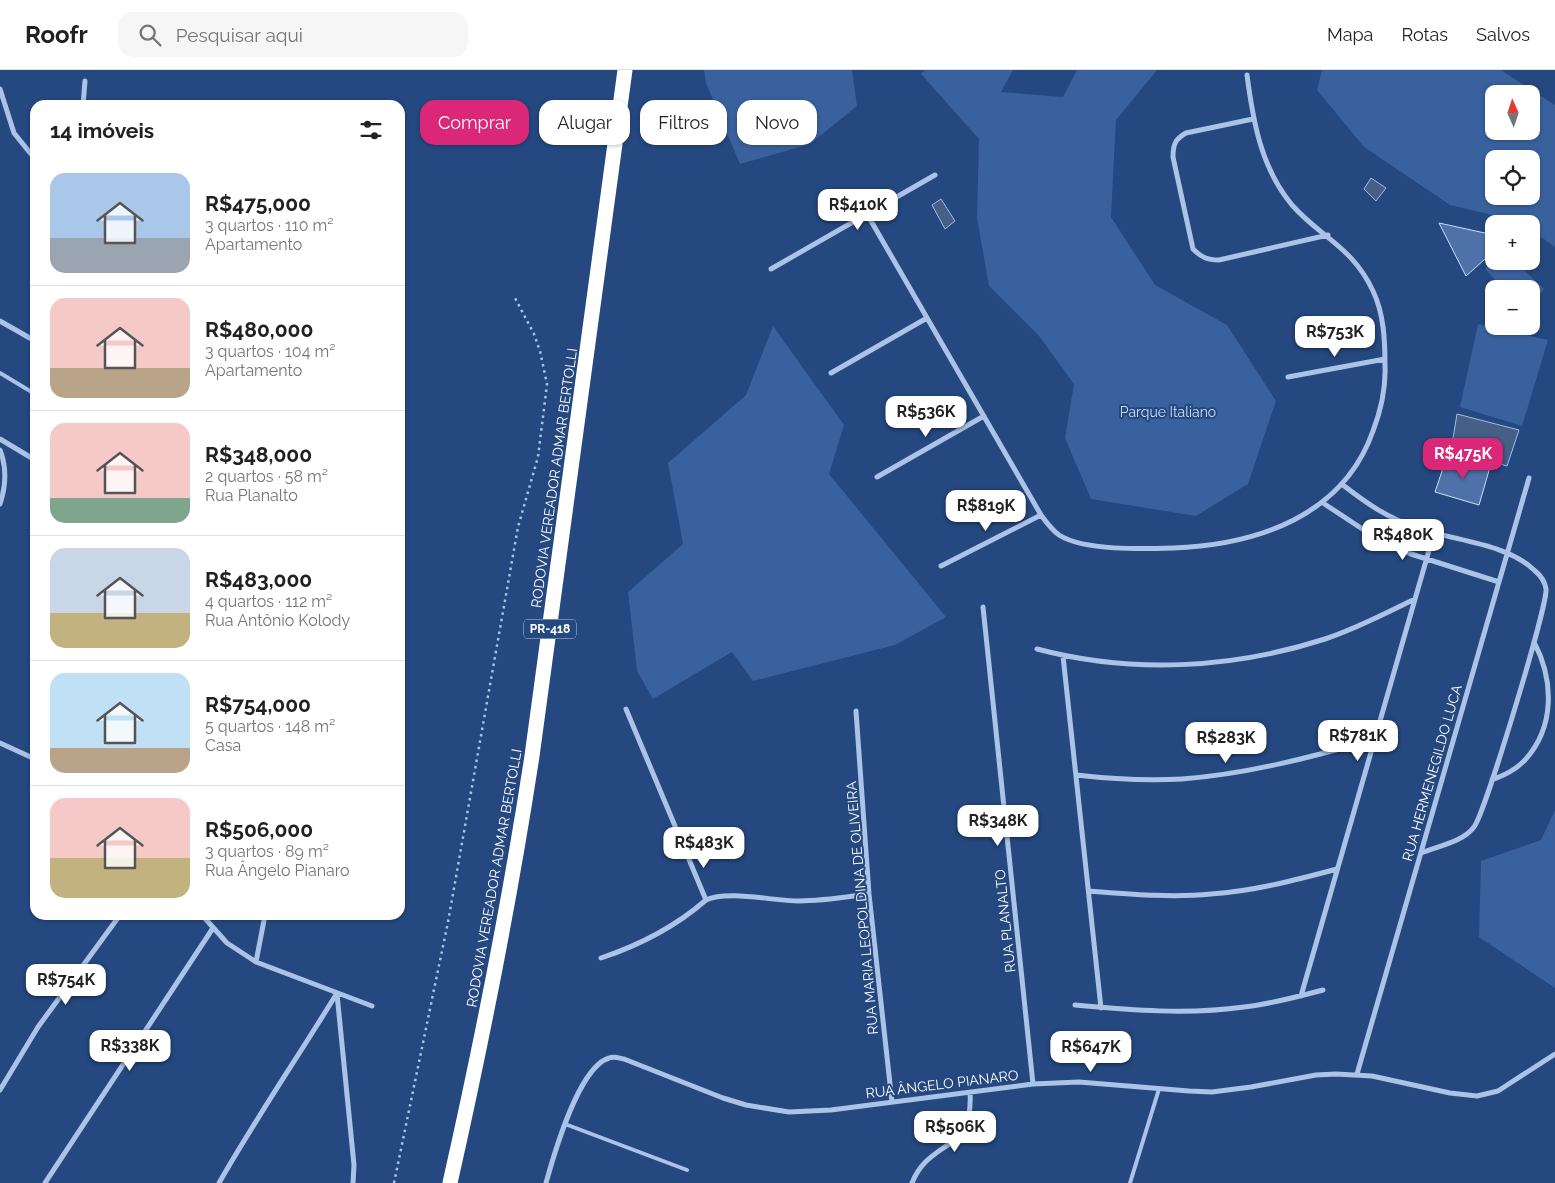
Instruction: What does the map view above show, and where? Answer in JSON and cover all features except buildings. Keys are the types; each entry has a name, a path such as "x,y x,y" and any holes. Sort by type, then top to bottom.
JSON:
{"highway":[{"name":"RODOVIA VEREADOR ADMAR BERTOLLI","path":"450,1183 495,975 525,804 625,70"}],"street":[{"path":"867,214 1041,515 1059,535 1084,544 1145,549 1178,548 1218,543 1266,532 1323,503 1343,485 1358,463 1378,418 1384,391 1385,359 1380,313 1374,293 1353,258 1298,211 1281,189 1262,151 1253,119 1247,75"},
{"path":"83,100 85,81"},
{"path":"0,89 14,133 30,153"},
{"path":"1253,119 1186,133 1178,138 1173,147 1173,157 1193,249 1200,256 1210,260 1219,260 1328,235"},
{"path":"771,269 935,175"},
{"path":"831,373 927,318"},
{"path":"0,321 30,339"},
{"path":"1288,377 1385,359"},
{"path":"877,477 984,416"},
{"path":"0,439 30,457"},
{"path":"0,450 4,466 0,504"},
{"name":"RUA HERMENEGILDO LUCA","path":"1356,1074 1529,478"},
{"path":"1343,485 1384,514 1434,533 1508,553 1533,568 1542,578 1546,588 1546,598 1492,780 1476,825 1469,832 1421,853"},
{"path":"1323,503 1373,536 1426,560 1499,582"},
{"path":"941,566 1041,515"},
{"path":"1301,996 1434,533"},
{"path":"1037,649 1063,656 1104,663 1142,666 1180,665 1253,656 1325,639 1415,599"},
{"name":"RUA PLANALTO","path":"983,607 1033,1084"},
{"path":"1492,780 1514,770 1526,760 1537,746 1545,729 1550,709 1551,692 1543,659 1533,642"},
{"path":"1063,656 1101,1008"},
{"path":"626,709 706,900"},
{"name":"RUA MARIA LEOPOLDINA DE OLIVEIRA","path":"856,711 869,894 892,1102"},
{"path":"1076,775 1148,780 1215,776 1294,761 1375,739"},
{"path":"0,743 30,757"},
{"path":"1089,891 1178,896 1211,894 1249,890 1338,869"},
{"path":"601,958 641,943 683,918 706,900 721,896 816,901 869,894"},
{"path":"0,1090 38,1027 116,920"},
{"path":"206,920 227,943 256,962 372,1006"},
{"path":"256,962 264,920"},
{"path":"45,1183 213,928"},
{"path":"1075,1006 1156,1011 1216,1010 1244,1007 1323,990"},
{"path":"219,1183 251,1126 296,1061 337,993"},
{"path":"337,993 354,1165 354,1183"},
{"name":"RUA ÂNGELO PIANARO","path":"565,1124 580,1091 592,1071 608,1058 614,1057 624,1059 724,1098 768,1110 811,1112 1033,1084 1079,1082 1212,1092 1251,1088 1316,1075 1356,1074 1394,1079 1458,1094 1478,1096 1498,1091 1555,1054"},
{"path":"912,1183 922,1164 951,1144 961,1134 971,1110 970,1092"},
{"path":"546,1183 565,1124"}],"lane":[{"path":"0,373 30,391"},
{"path":"1130,1183 1159,1089"},
{"path":"565,1124 687,1170"}],"path":[{"path":"394,1183 443,947 518,527 538,457 545,410 547,384 540,352 515,298"}],"green space":[{"path":"704,70 852,70 857,106 817,138 817,100 737,100 737,145 806,145 740,164 727,133 727,100 713,100 706,83"},
{"name":"Parque Italiano","path":"925,70 1013,70 1001,92 1063,97 1077,70 1157,70 1116,120 1111,217 1155,285 1227,325 1276,401 1248,484 1196,516 1091,499 1065,438 1074,384 1039,336 989,286 977,218 979,139 921,74"},
{"path":"1322,70 1501,70 1524,85 1485,85 1485,140 1540,140 1540,95 1555,105 1555,247 1540,236 1540,215 1492,215 1450,205 1364,147 1317,90"},
{"path":"1486,270 1524,270 1534,280 1495,280"},
{"path":"1540,285 1544,289 1540,294"},
{"path":"1478,324 1485,326 1485,335 1526,335 1548,340 1522,426 1460,407"},
{"path":"773,326 844,425 829,474 946,617 895,645 753,681 732,652 653,699 637,671 628,592 683,544 668,463 746,395"},
{"path":"1555,810 1555,988 1479,937 1481,861 1541,840"}],"shaded area":[{"path":"1371,178 1386,188 1376,201 1364,189"},
{"path":"941,199 955,221 945,229 932,205"},
{"path":"1457,414 1519,430 1507,466 1451,450"}]}
